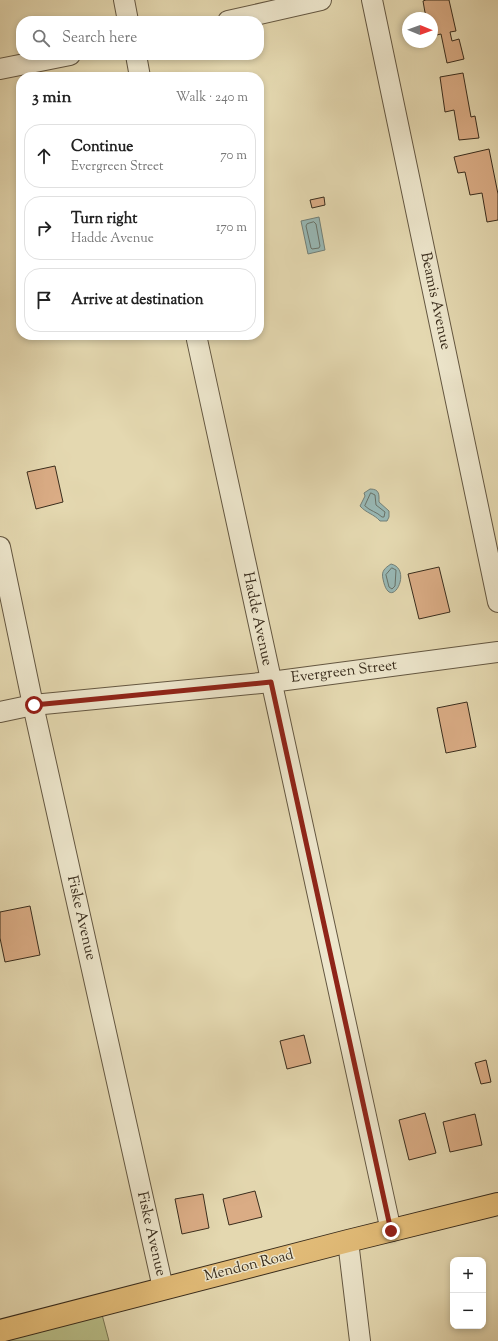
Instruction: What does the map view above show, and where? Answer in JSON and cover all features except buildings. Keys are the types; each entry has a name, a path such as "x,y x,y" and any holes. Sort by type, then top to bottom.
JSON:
{"main road":[{"name":"Mendon Road","path":"0,1331 163,1288 498,1204"}],"street":[{"path":"124,0 127,16"},
{"path":"250,16 321,0"},
{"name":"Beamis Avenue","path":"372,0 498,602"},
{"path":"0,69 45,60"},
{"path":"137,60 139,72"},
{"name":"Hadde Avenue","path":"197,340 391,1231"},
{"name":"Fiske Avenue","path":"0,547 163,1288"},
{"name":"Evergreen Street","path":"0,712 34,705 271,682 498,652"},
{"path":"348,1241 360,1341"}],"green space":[{"path":"100,1307 109,1341 0,1341"}],"water":[{"path":"319,217 325,250 308,254 301,221"},
{"path":"370,489 377,491 379,495 379,502 389,511 387,521 380,521 360,506 365,496 364,493"},
{"path":"391,564 398,568 400,580 395,591 390,593 386,589 383,579 383,572 385,568"}],"route":[{"path":"34,705 271,682 391,1231"}]}
